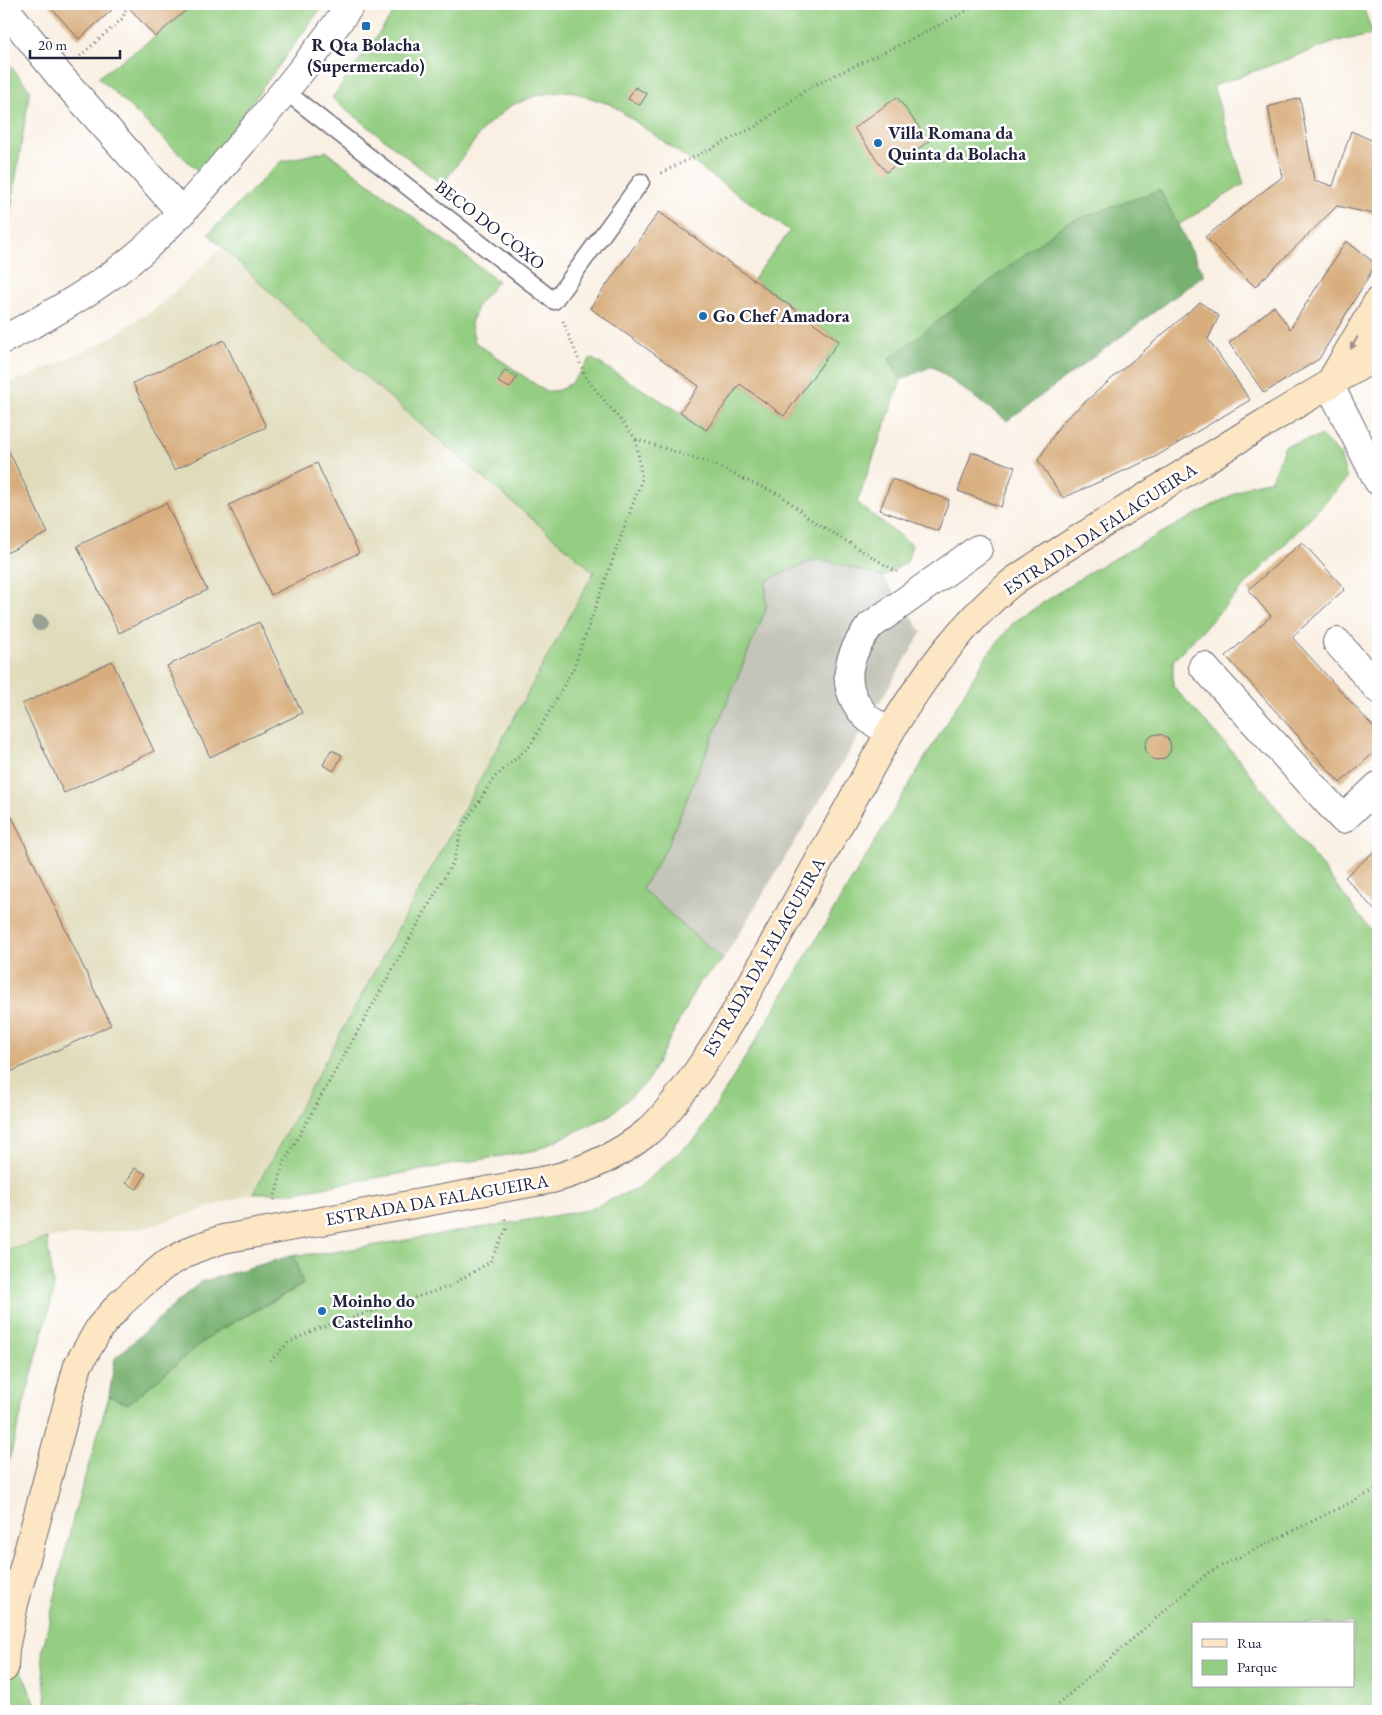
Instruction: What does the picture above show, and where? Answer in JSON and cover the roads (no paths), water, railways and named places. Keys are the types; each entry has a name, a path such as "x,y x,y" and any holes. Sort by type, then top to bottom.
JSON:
{"street":[{"path":"4,339 39,321 94,288 140,252 182,214 285,91 351,4"},
{"path":"4,7 59,75 182,214"},
{"name":"ESTRADA DA FALAGUEIRA","path":"4,1668 5,1649 14,1604 78,1365 100,1328 121,1304 165,1265 194,1249 223,1239 552,1179 591,1166 647,1132 665,1114 700,1069 736,1012 913,693 937,661 987,604 1012,583 1073,542 1329,384 1378,301"},
{"path":"1378,349 1363,364 1329,384 1378,481"},
{"path":"890,732 868,719 860,710 852,695 848,682 848,669 852,654 870,626 978,549"},
{"path":"1337,642 1378,689"},
{"path":"1203,666 1343,819 1378,786"}],"lane":[{"name":"BECO DO COXO","path":"285,91 554,301 641,182"}],"place":[{"name":"R Qta Bolacha (Supermercado)","path":"366,26"},
{"name":"Villa Romana da Quinta da Bolacha","path":"878,143"},
{"name":"Go Chef Amadora","path":"703,316"},
{"name":"Moinho do Castelinho","path":"322,1311"}]}
